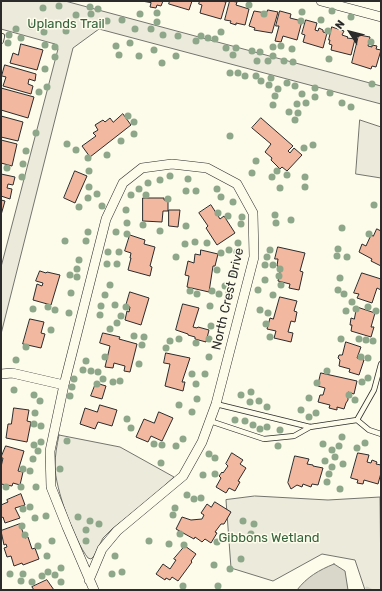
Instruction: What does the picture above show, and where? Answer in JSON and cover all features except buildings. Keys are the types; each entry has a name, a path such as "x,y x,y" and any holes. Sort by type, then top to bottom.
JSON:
{"street":[{"path":"322,1 340,4 381,17"},
{"name":"North Crest Drive","path":"90,580 102,549 117,531 183,476 202,442 216,404 254,257 253,213 237,184 207,168 172,164 142,168 123,182 106,219 64,385 50,451 51,487 94,590"},
{"path":"1,374 12,373 64,385"}],"lane":[{"path":"357,420 374,390 381,364"},
{"path":"216,404 310,427"},
{"path":"210,421 264,439 294,436 310,427 357,420 369,430 381,434"}],"green space":[{"name":"Uplands Trail","path":"1,1 65,1 381,86 381,104 99,29 73,48 1,334 1,267 58,49 55,44 1,29"},
{"path":"360,120 381,127 381,178 356,174"},
{"path":"59,435 120,447 174,477 151,498 112,529 103,538 91,559 88,558 83,550 71,527 58,487 55,466"},
{"name":"Gibbons Wetland","path":"255,496 328,500 380,497 381,590 365,590 355,560 322,554 273,581 231,568 226,500"}],"shaded area":[{"path":"334,564 345,571 348,590 297,590 314,574"}],"waterway":[{"path":"367,588 371,590"}]}
